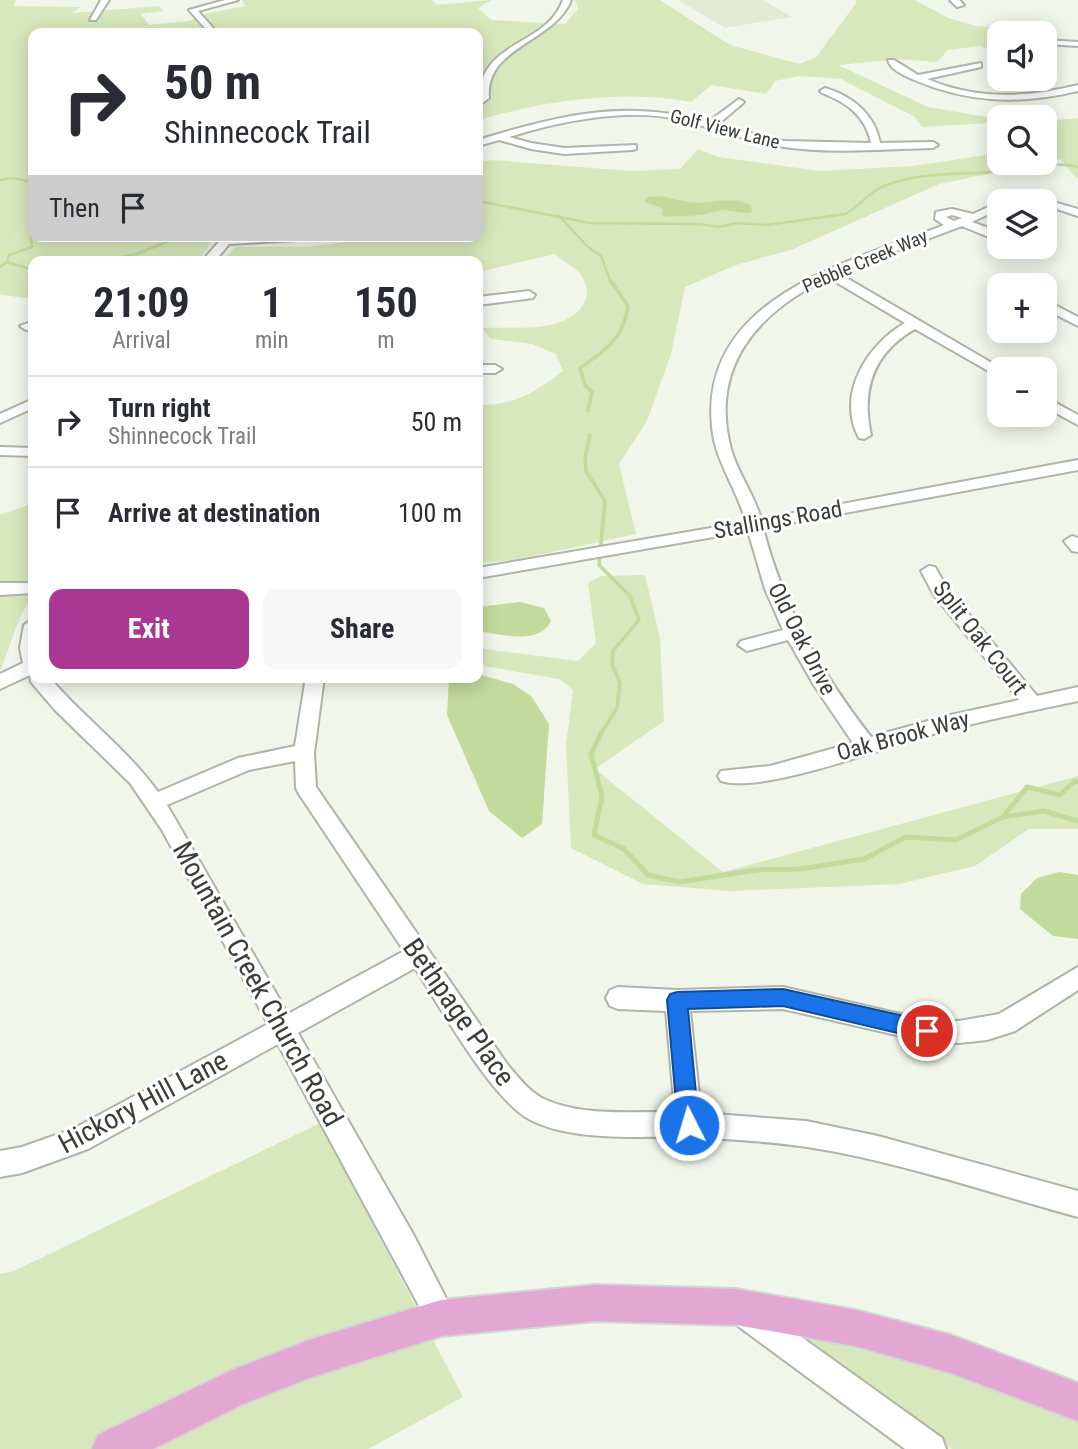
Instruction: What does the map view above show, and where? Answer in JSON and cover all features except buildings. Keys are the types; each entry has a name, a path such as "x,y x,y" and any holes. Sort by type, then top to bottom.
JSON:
{"main road":[{"path":"113,1449 232,1389 312,1358 441,1318 596,1303 736,1307 855,1328 951,1354 1078,1402"}],"street":[{"path":"93,18 105,0"},
{"path":"209,28 193,10 234,0"},
{"path":"483,99 485,79 496,65 512,49 560,16 567,0"},
{"path":"1057,43 1078,44"},
{"path":"891,62 901,71 958,93 1001,100 1040,98 1078,88"},
{"path":"918,78 978,65"},
{"path":"825,91 864,115 871,125 876,146"},
{"path":"710,125 730,112 739,102"},
{"name":"Golf View Lane","path":"483,141 549,121 632,113 671,115 748,137 784,144 933,145"},
{"path":"498,136 527,146 560,150 595,151 632,147"},
{"path":"1057,205 1078,213"},
{"name":"Pebble Creek Way","path":"754,524 718,431 717,409 727,360 747,328 760,315 793,292 987,210"},
{"path":"963,221 987,233"},
{"path":"212,256 224,242"},
{"path":"831,274 987,366"},
{"path":"483,300 530,295"},
{"path":"1057,310 1078,322"},
{"path":"864,435 859,414 861,380 864,373 887,343 915,323"},
{"path":"483,369 495,369"},
{"path":"0,419 28,405"},
{"path":"1057,408 1078,421"},
{"path":"0,451 28,452"},
{"name":"Stallings Road","path":"483,572 1078,466"},
{"name":"Old Oak Drive","path":"754,524 765,565 794,633 833,700 866,745"},
{"name":"Split Oak Court","path":"929,571 940,591 1032,703"},
{"path":"0,589 28,588"},
{"path":"747,645 794,633"},
{"path":"0,682 28,669"},
{"name":"Mountain Creek Church Road","path":"43,683 137,778 155,802 403,1244 441,1318"},
{"name":"Bethpage Place","path":"314,683 304,752 304,774 312,798 498,1072 516,1093 538,1110 584,1123 689,1125 826,1138 1078,1204"},
{"name":"Oak Brook Way","path":"728,776 770,774 866,745 1078,694"},
{"path":"155,802 257,758 304,752"},
{"name":"Hickory Hill Lane","path":"0,1164 79,1140 418,955"},
{"path":"618,998 783,998 927,1031 959,1032 987,1029 1006,1023 1078,977"},
{"path":"677,1000 689,1125"},
{"path":"736,1307 931,1449"}],"shaded area":[{"path":"0,0 16,0 13,6 80,7 72,13 159,6 163,11 141,14 149,25 189,21 203,14 246,6 241,0 432,0 437,5 492,0 478,8 491,20 565,24 578,9 575,0 660,0 730,45 800,64 816,57 857,2 855,0 915,0 948,18 987,27 987,49 980,46 948,50 937,62 900,59 838,65 928,107 987,117 987,123 922,127 915,117 841,79 799,76 775,81 766,94 711,85 691,102 638,97 583,99 530,107 483,119 483,28 28,28 28,242 211,242 202,256 28,256 28,298 0,294"},
{"path":"678,0 763,0 792,17 725,28"},
{"path":"1078,118 1078,178 1060,159 1057,160 1057,120"},
{"path":"698,149 719,157 819,171 913,166 987,155 987,174 939,184 791,250 736,265 685,287 671,354 647,421 619,464 636,534 515,560 483,563 483,405 503,403 524,396 563,371 556,354 532,344 491,339 483,328 537,327 563,321 574,315 583,305 587,294 586,286 578,272 555,254 483,271 483,256 227,256 235,247 308,247 344,242 483,242 483,161 630,171 680,169"},
{"path":"659,196 697,203 738,201 751,206 752,212 722,210 701,215 667,217 662,215 663,209 644,201 648,197"},
{"path":"28,505 28,604 0,670 0,515"},
{"path":"645,575 660,638 664,721 595,769 723,872 1078,776 1078,829 1029,829 975,866 899,884 730,891 643,884 571,848 566,744 573,690 559,679 483,666 483,649 578,661 596,643 588,583 601,576"},
{"path":"520,602 544,608 551,621 538,634 528,636 483,632 483,606"},
{"path":"483,675 513,684 532,697 549,724 542,824 522,838 489,811 447,715 449,683 483,683"},
{"path":"1059,872 1078,875 1078,939 1053,936 1020,909 1021,894 1037,878"},
{"path":"320,1123 463,1397 368,1449 0,1449 0,1274 14,1271"},
{"path":"796,1334 990,1382 1078,1422 1078,1449 952,1449"}],"waterway":[{"path":"560,217 590,223 699,224 718,227 738,223 767,225 845,214 878,189 910,178 1046,165 1078,167"},
{"path":"0,180 12,178 28,181"},
{"path":"483,202 560,217"},
{"path":"560,217 587,246 601,256 611,283"},
{"path":"7,262 9,255 32,247 31,242"},
{"path":"127,256 167,242"},
{"path":"0,267 7,262"},
{"path":"7,262 28,268"},
{"path":"588,411 592,392 585,385 580,368 612,343 622,327 628,306 611,281"},
{"path":"590,435 585,457 586,471 605,501 599,565 630,596 639,620 613,651 612,664 620,683 617,708 601,733"},
{"path":"601,733 591,754 602,796 594,835 624,849 648,875 680,882 756,870 800,869 864,859 906,837 956,840 1003,817"},
{"path":"1003,817 1027,787 1060,795 1075,781 1078,782"},
{"path":"1003,817 1044,811 1078,821"}],"route":[{"path":"689,1125 677,1000 783,998 927,1031"}]}
